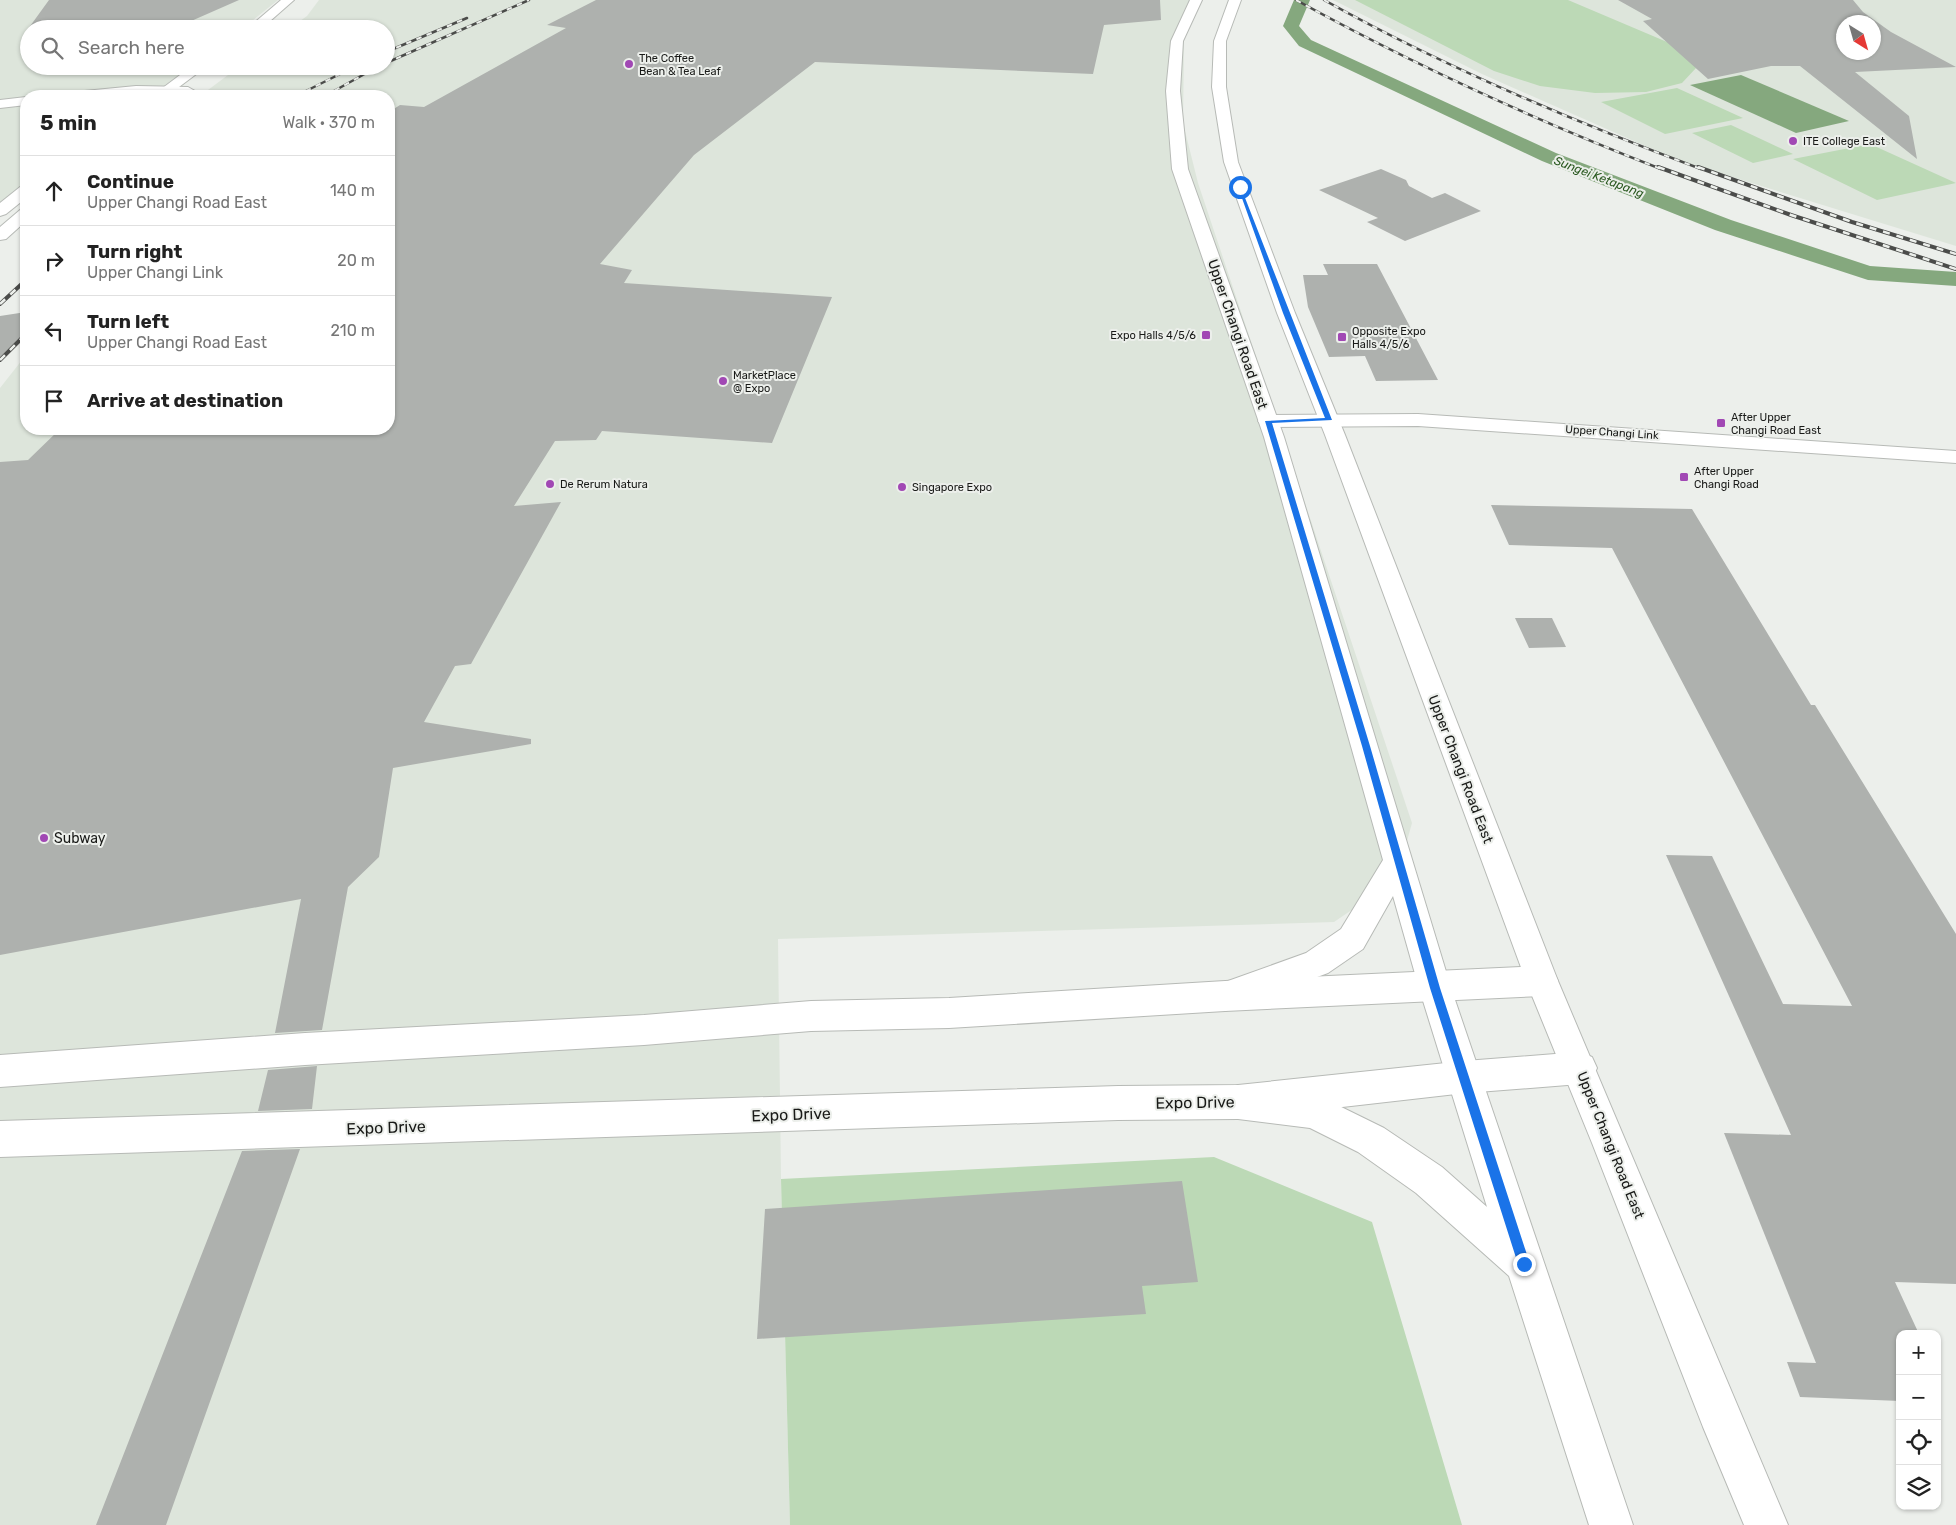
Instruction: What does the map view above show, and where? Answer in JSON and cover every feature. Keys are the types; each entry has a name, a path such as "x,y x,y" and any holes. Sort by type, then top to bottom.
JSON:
{"main road":[{"path":"264,20 288,0"},
{"name":"Upper Changi Road East","path":"1196,0 1177,41 1173,91 1180,169 1271,429 1366,746 1435,988 1611,1525"},
{"name":"Upper Changi Road East","path":"1235,0 1220,41 1219,87 1231,162 1286,313 1332,427 1542,981 1580,1068 1688,1332 1719,1415 1766,1525"},
{"path":"169,90 197,75"},
{"path":"188,90 202,75"},
{"path":"0,104 20,102"},
{"path":"0,211 20,195"},
{"path":"0,235 20,218"},
{"name":"Upper Changi Link","path":"1271,429 1332,427 1418,420 1956,457"},
{"name":"Upper Changi Link","path":"1332,427 1956,472"},
{"path":"1225,996 1317,963 1352,939 1398,861"},
{"path":"0,1071 304,1049 644,1030 811,1016 949,1013 1225,996 1435,988 1542,981"},
{"name":"Expo Drive","path":"0,1139 1118,1103 1238,1102 1465,1077 1580,1068"},
{"path":"1238,1102 1313,1112 1371,1140 1429,1180 1524,1264"}],"shaded area":[{"path":"0,0 278,0 253,20 20,20 20,75 179,75 158,90 20,90 20,192 0,207"},
{"name":"Singapore Expo","path":"319,0 1198,0 1184,40 1183,123 1198,183 1412,823 1396,880 1334,922 778,939 781,1179 790,1525 0,1525 0,388 20,363 20,435 395,435 395,90 208,90 228,75 395,75 395,20 301,20 307,16"},
{"name":"ITE College East","path":"1333,0 1956,0 1956,246 1677,160 1482,74"},
{"path":"1355,0 1568,0 1686,50 1696,68 1682,83 1646,92 1595,93 1540,86 1494,71"},
{"path":"1741,75 1849,121 1796,133 1690,85"},
{"path":"1677,88 1743,118 1665,134 1601,102"},
{"path":"1731,125 1793,154 1753,163 1692,133"},
{"path":"1870,144 1956,183 1877,200 1793,159"},
{"path":"1214,1157 1372,1222 1462,1525 790,1525 781,1179"}],"building":[{"path":"49,0 239,0 193,20 35,20"},
{"path":"596,0 1160,0 1161,20 1104,25 1093,74 815,62 694,155 600,264 632,270 624,283 832,297 772,443 602,431 596,440 555,441 514,506 561,502 471,664 455,666 424,722 531,739 531,744 393,768 379,857 348,887 322,1030 275,1033 301,899 0,955 0,462 28,460 54,435 395,435 395,108 400,105 424,107 566,28 547,25"},
{"path":"1618,0 1853,0 1867,15 1836,15 1836,60 1881,60 1881,25 1956,67 1855,72 1909,116 1917,159 1800,66 1771,66 1708,79 1643,21 1652,19"},
{"path":"1381,169 1406,180 1409,186 1432,198 1445,193 1481,211 1405,241 1367,222 1378,218 1319,190"},
{"path":"1323,264 1377,264 1438,380 1376,381 1365,356 1329,357 1308,307 1303,275 1328,275"},
{"path":"20,313 20,340 0,360 0,316"},
{"path":"1491,505 1692,509 1811,705 1815,705 1956,934 1956,1284 1895,1282 1917,1330 1896,1330 1896,1401 1800,1397 1787,1362 1816,1363 1724,1133 1791,1135 1666,855 1712,856 1783,1004 1852,1006 1612,548 1509,545"},
{"path":"1515,618 1552,618 1566,647 1529,648"},
{"path":"317,1066 312,1109 258,1111 268,1070"},
{"path":"300,1149 166,1525 96,1525 242,1151"},
{"path":"1182,1181 1198,1282 1142,1286 1146,1314 757,1339 765,1209"}],"waterway":[{"name":"Sungei Ketapang","path":"1302,0 1291,26 1305,43 1549,157 1723,225 1868,273 1956,279"}],"railway":[{"path":"395,59 529,0"},
{"path":"1296,0 1430,69 1567,131 1661,169"},
{"path":"1324,0 1415,48 1509,92 1701,169"},
{"path":"395,48 467,18"},
{"path":"308,90 338,75"},
{"path":"336,90 363,75"},
{"path":"1658,167 1791,215 1956,269"},
{"path":"1698,167 1852,222 1956,254"},
{"path":"0,304 20,286"},
{"path":"0,360 20,340"}],"place":[{"name":"The Coffee Bean & Tea Leaf","path":"629,64"},
{"name":"ITE College East","path":"1793,141"},
{"name":"Expo Halls 4/5/6","path":"1206,335"},
{"name":"Opposite Expo Halls 4/5/6","path":"1342,337"},
{"name":"MarketPlace @ Expo","path":"723,381"},
{"name":"After Upper Changi Road East","path":"1721,423"},
{"name":"After Upper Changi Road","path":"1684,477"},
{"name":"De Rerum Natura","path":"550,484"},
{"name":"Singapore Expo","path":"902,487"},
{"name":"Subway","path":"44,838"}],"route":[{"path":"1240,187 1286,313 1329,420 1268,421 1366,746 1435,988 1524,1264"}]}
